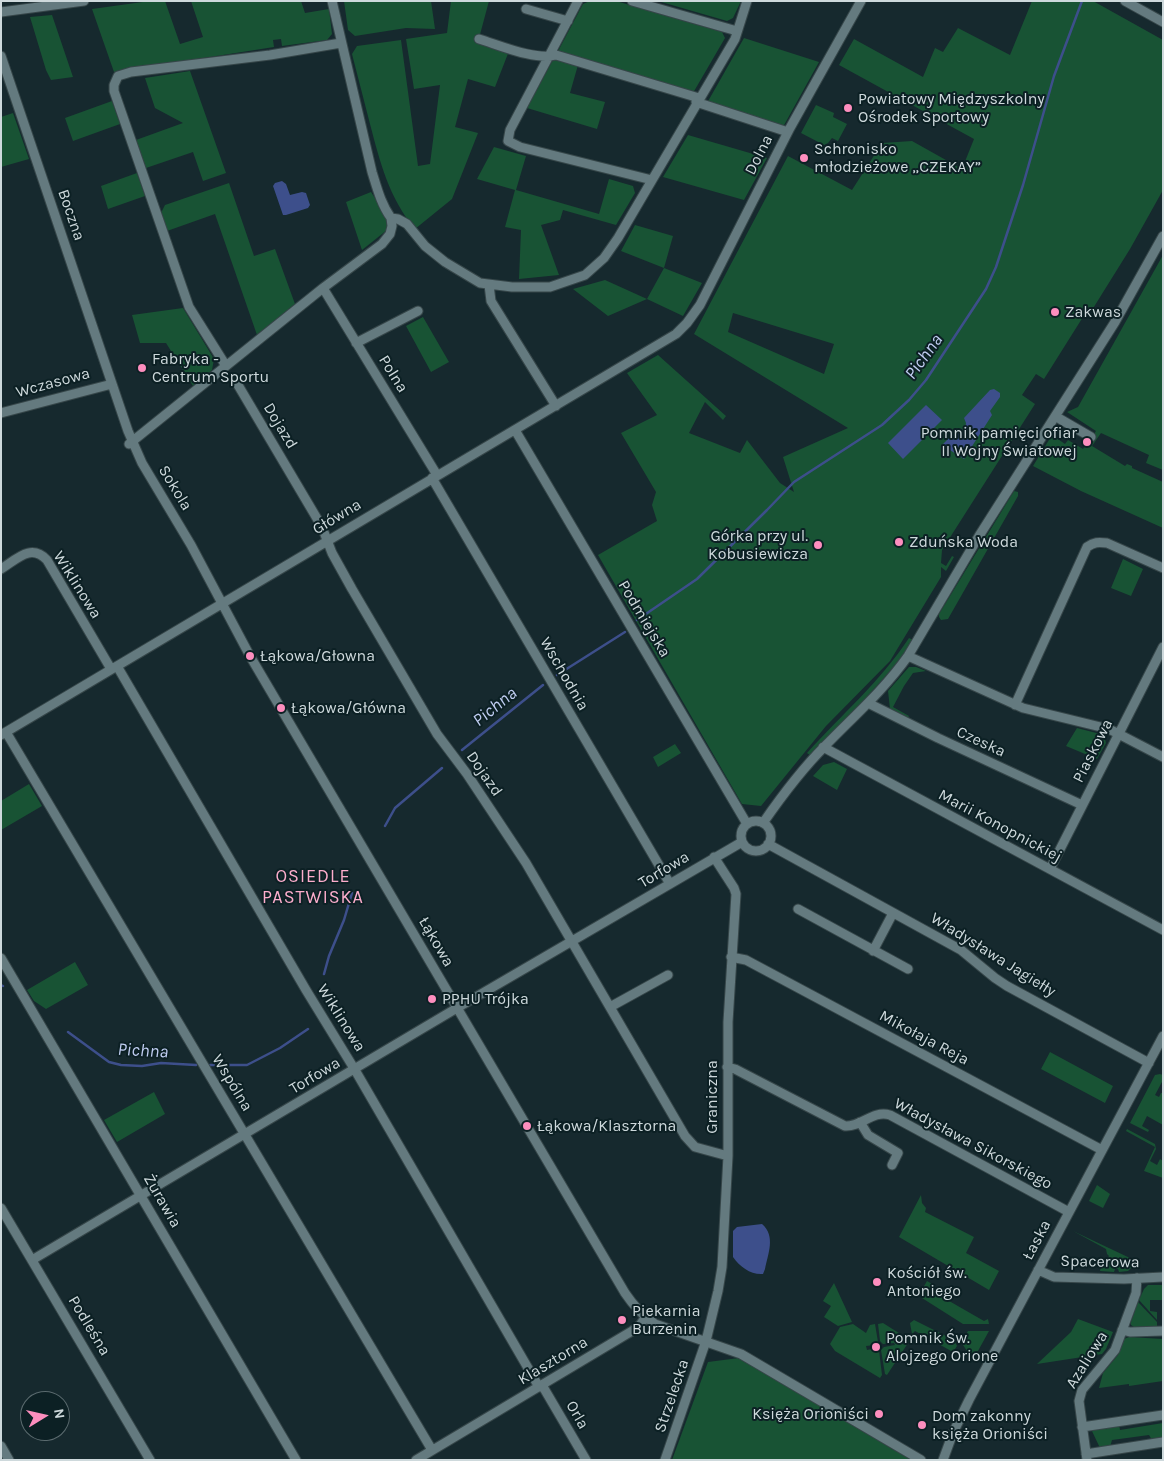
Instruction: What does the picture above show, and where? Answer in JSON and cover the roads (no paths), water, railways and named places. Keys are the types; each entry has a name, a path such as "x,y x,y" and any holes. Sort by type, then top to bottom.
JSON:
{"street":[{"path":"1,12 84,1"},
{"path":"130,443 323,288 382,244 390,234 391,218 380,199 372,172 332,1"},
{"path":"578,1 510,130 508,140 520,147 652,180"},
{"path":"632,1 737,31"},
{"path":"391,218 398,219 407,224 425,246 445,262 480,283 512,287 550,287 585,274 604,258 609,251 652,180 722,62 737,31 747,1"},
{"name":"Dolna","path":"688,323 700,306 788,132 861,1"},
{"path":"1125,1 1163,22"},
{"path":"526,10 568,21"},
{"path":"479,39 533,55 548,58 556,55 698,100 788,132"},
{"path":"226,366 189,307 114,92 115,80 118,76 130,72 270,55 341,43"},
{"name":"Boczna","path":"1,56 112,384"},
{"path":"763,823 823,747 868,703 908,656 979,536 1115,322 1163,236"},
{"path":"489,285 491,301 556,406"},
{"name":"Polna","path":"323,288 435,476"},
{"path":"356,343 418,311"},
{"name":"Główna","path":"4,733 664,342 688,323"},
{"name":"Wczasowa","path":"1,413 112,384"},
{"name":"Sokola","path":"112,384 130,443 191,545 222,604"},
{"name":"Dojazd","path":"238,385 321,525 332,553 437,734 467,774 526,863 690,1143 703,1150 728,1156"},
{"path":"1060,419 1091,437"},
{"name":"Podmiejska","path":"515,430 746,824"},
{"name":"Wschodnia","path":"435,476 670,884"},
{"path":"1015,705 1087,547 1092,543 1107,543 1163,568"},
{"name":"Wiklinowa","path":"1,569 29,553 35,552 47,560 114,668 355,1070 541,1386"},
{"name":"Łąkowa","path":"222,604 250,656 625,1292 645,1318"},
{"name":"Piaskowa","path":"1050,869 1163,647"},
{"path":"908,656 1015,705 1109,728 1163,757"},
{"path":"1154,664 1163,669"},
{"name":"Czeska","path":"868,703 1082,805"},
{"name":"Wspólna","path":"4,733 432,1450"},
{"name":"Marii Konopnickiej","path":"823,747 1163,930"},
{"path":"755,821 763,823 767,826 770,835 768,844 761,850 752,850 744,846 741,832 746,824 755,821"},
{"name":"Torfowa","path":"32,1260 457,1008 742,842"},
{"name":"Władysława Jagiełły","path":"768,844 961,950 1007,986 1149,1063"},
{"name":"Graniczna","path":"706,1342 722,1267 728,1156 727,1067 731,957 736,894 714,858"},
{"path":"798,909 908,969"},
{"path":"873,951 893,913"},
{"name":"Mikołaja Reja","path":"731,957 746,960 1102,1150"},
{"name":"Żurawia","path":"1,958 296,1460"},
{"path":"610,1007 668,975"},
{"name":"Łaska","path":"943,1460 953,1433 1163,1036"},
{"name":"Władysława Sikorskiego","path":"727,1067 845,1126 852,1127 876,1114 890,1114 1069,1212"},
{"path":"860,1122 868,1135 898,1152 892,1165"},
{"name":"Podleśna","path":"1,1208 146,1459"},
{"name":"Spacerowa","path":"1038,1270 1054,1276 1163,1277"},
{"name":"Azaliowa","path":"1087,1457 1079,1401 1080,1395 1082,1390 1112,1355 1136,1292 1137,1278"},
{"path":"645,1318 655,1324 741,1354 921,1460"},
{"name":"Klasztorna","path":"416,1460 632,1331 645,1318"},
{"path":"1122,1330 1130,1332 1163,1331"},
{"name":"Strzelecka","path":"665,1460 706,1342"},
{"name":"Orla","path":"541,1386 586,1460"},
{"path":"1082,1427 1163,1415"},
{"path":"1087,1457 1163,1442"},
{"path":"1,1446 10,1460"}],"water":[{"path":"282,181 286,184 290,195 306,193 310,205 308,208 283,215 273,186 275,183"},
{"path":"994,389 1000,393 1000,397 990,411 992,415 978,437 965,429 966,423 964,418 990,390"},
{"path":"926,405 942,420 903,459 888,443"},
{"path":"959,430 976,440 964,459 942,445"},
{"path":"762,1224 769,1234 770,1245 765,1269 763,1274 759,1274 746,1270 733,1257 733,1231 737,1227"}],"waterway":[{"name":"Pichna","path":"637,620 697,579 794,482 882,425 909,400 926,380 986,289 996,267 1023,185 1054,76 1082,1"},
{"name":"Pichna","path":"557,675 625,632"},
{"name":"Pichna","path":"462,750 543,685"},
{"name":"Pichna","path":"385,826 395,808 442,768"},
{"name":"Pichna","path":"324,974 352,893"},
{"name":"Pichna","path":"210,1065 247,1065 280,1048 308,1029"},
{"name":"Pichna","path":"68,1032 109,1062 121,1065 142,1066 161,1063 196,1065"}],"place":[{"name":"Powiatowy Międzyszkolny Ośrodek Sportowy","path":"848,108"},
{"name":"Schronisko młodzieżowe „CZEKAY”","path":"804,158"},
{"name":"Zakwas","path":"1055,312"},
{"name":"Fabryka - Centrum Sportu","path":"142,368"},
{"name":"Pomnik pamięci ofiar II Wojny Światowej","path":"1087,442"},
{"name":"Zduńska Woda","path":"899,542"},
{"name":"Górka przy ul. Kobusiewicza","path":"818,545"},
{"name":"Łąkowa/Głowna","path":"250,656"},
{"name":"Łąkowa/Główna","path":"281,708"},
{"name":"PPHU Trójka","path":"432,999"},
{"name":"Łąkowa/Klasztorna","path":"527,1126"},
{"name":"Kościół św. Antoniego","path":"877,1282"},
{"name":"Piekarnia Burzenin","path":"622,1320"},
{"name":"Pomnik Św. Alojzego Orione","path":"876,1347"},
{"name":"Księża Orioniści","path":"879,1414"},
{"name":"Dom zakonny księża Orioniści","path":"922,1425"}],"district":[{"name":"OSIEDLE PASTWISKA","path":"313,888"}]}
